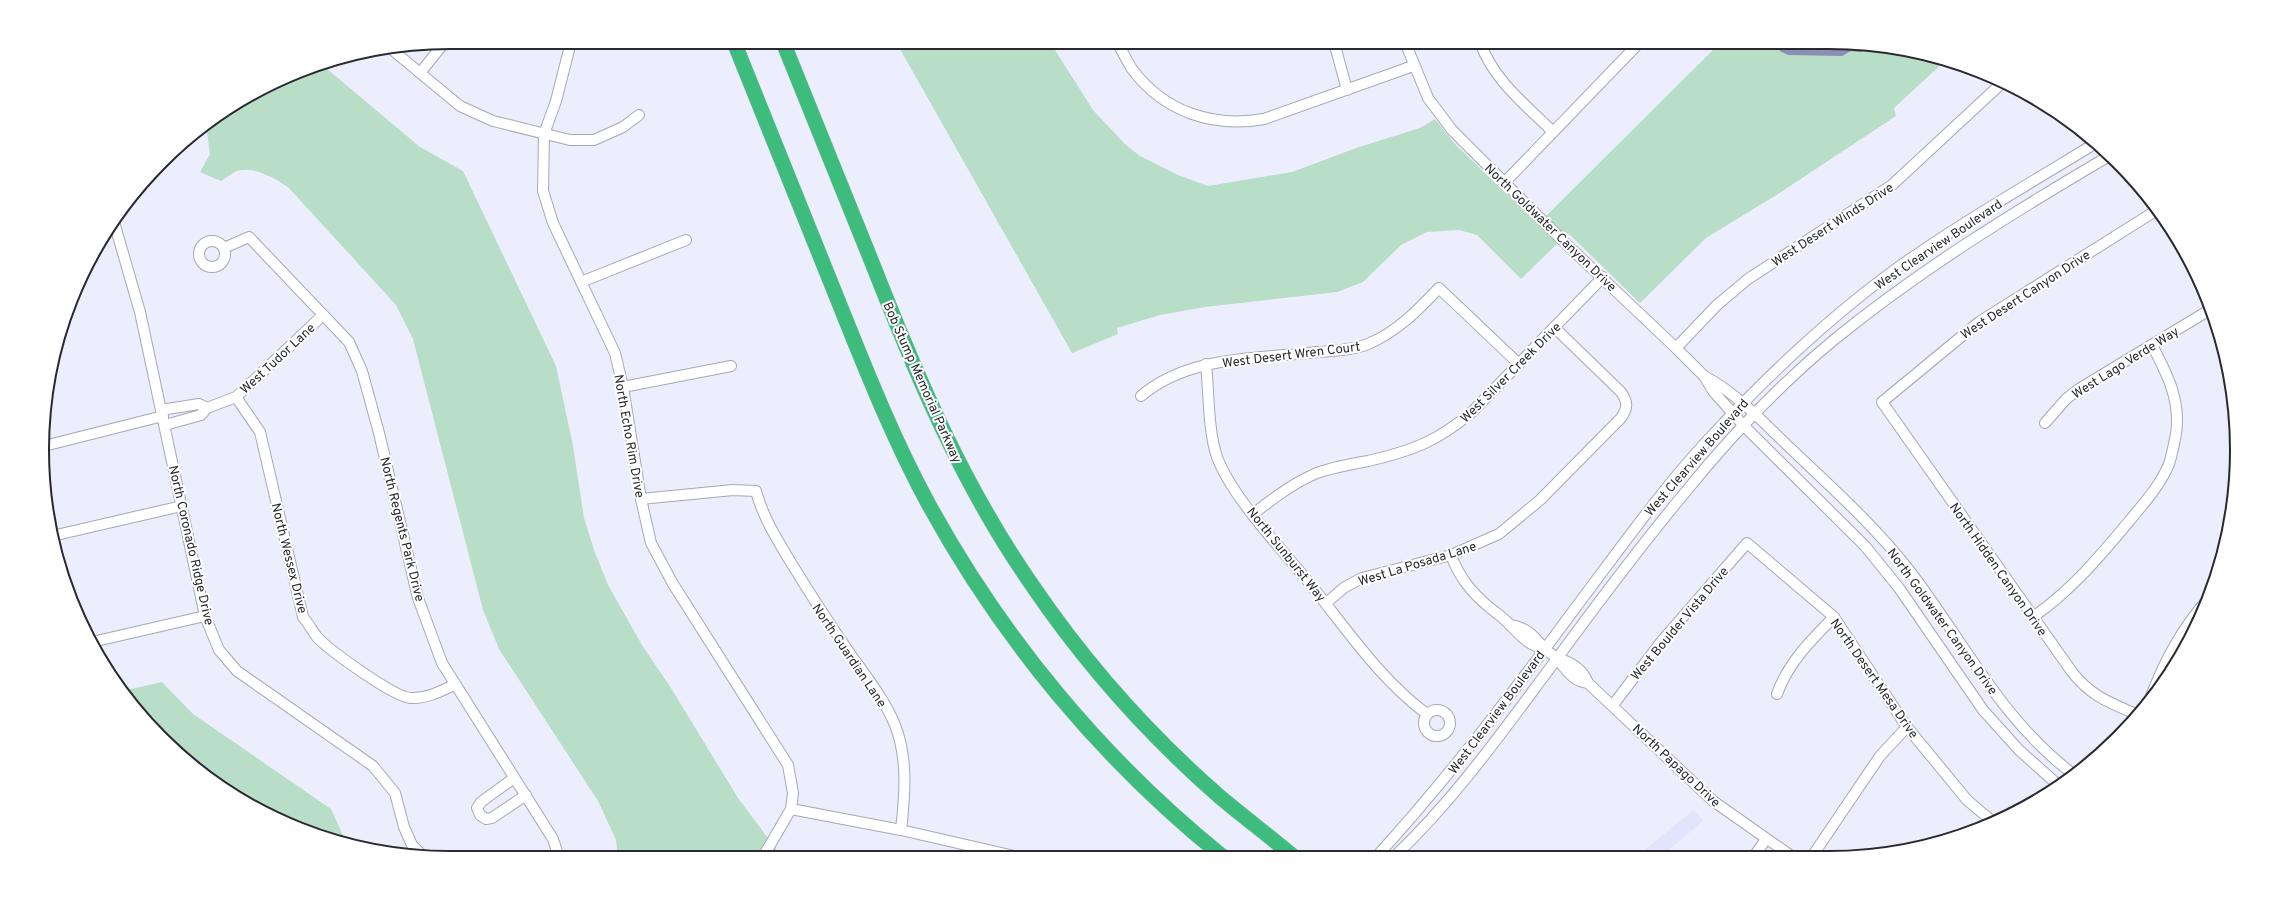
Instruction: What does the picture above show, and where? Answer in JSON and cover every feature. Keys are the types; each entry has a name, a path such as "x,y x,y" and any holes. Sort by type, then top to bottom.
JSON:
{"highway":[{"path":"737,49 879,401 913,474 964,564 1010,631 1084,724 1146,789 1216,851"},
{"name":"Bob Stump Memorial Parkway","path":"786,49 908,354 932,410 969,483 1013,557 1078,647 1151,731 1220,796 1287,851"}],"street":[{"path":"420,73 439,49"},
{"name":"North Echo Rim Drive","path":"569,49 556,101 544,134 543,191 553,223 615,353 624,387 641,499 651,543 673,584 788,765 793,793 791,809"},
{"path":"1121,49 1132,69 1148,87 1183,110 1214,121 1248,122 1264,119 1414,66"},
{"path":"1336,49 1347,90"},
{"name":"North Goldwater Canyon Drive","path":"1408,49 1428,98 1452,130 1563,241 1603,277 1704,376 1713,391 1744,426 1865,546 1899,588 1983,710 2020,750 2054,781"},
{"path":"1483,49 1499,78 1553,132"},
{"path":"1505,182 1633,49"},
{"path":"395,52 460,106 493,121 570,140 594,140 623,127 639,115"},
{"name":"West Desert Winds Drive","path":"1676,348 1717,305 1748,279 1892,185 1998,87"},
{"name":"West Clearview Boulevard","path":"1381,851 1452,771 1650,509 1704,443 1742,404 1813,336 1897,268 2002,200 2090,147"},
{"name":"West Clearview Boulevard","path":"1400,851 1458,789 1680,499 1755,414 1833,341 1893,294 1991,227 2104,159"},
{"name":"West Desert Canyon Drive","path":"1882,402 1978,322 2152,213"},
{"name":"North Coronado Ridge Drive","path":"116,229 140,312 205,616 219,650 237,671 372,766 395,793 404,827 412,845 416,849"},
{"name":"North Regents Park Drive","path":"224,248 249,237 349,342 362,371 380,433 418,598 442,663 454,685 553,839 557,851"},
{"path":"581,282 686,240"},
{"name":"West Silver Creek Drive","path":"1254,514 1280,493 1319,472 1392,455 1434,440 1472,412 1603,277"},
{"name":"West Desert Wren Court","path":"1141,396 1154,385 1177,373 1206,364 1338,350 1367,345 1385,336 1411,317 1439,288 1519,364"},
{"name":"West Lago Verde Way","path":"2045,423 2066,399 2205,312"},
{"name":"West Tudor Lane","path":"163,417 201,415 207,408 236,397 323,315"},
{"name":"West La Posada Lane","path":"1326,603 1345,587 1362,578 1451,555 1499,534 1520,518 1621,418 1627,407 1626,400 1621,392 1554,327"},
{"path":"2033,616 2056,601 2072,586 2113,541 2151,494 2169,464 2176,433 2175,404 2170,380 2152,345"},
{"name":"North Sunburst Way","path":"1206,364 1211,422 1217,456 1226,475 1254,514 1392,683 1408,700 1427,714"},
{"path":"624,387 731,366"},
{"name":"North Goldwater Canyon Drive","path":"1704,376 1720,384 1755,414 1879,534 1910,571 1997,698 2045,750 2069,771"},
{"name":"North Wessex Drive","path":"236,397 260,432 303,617 318,638 361,671 391,691 410,698 428,696 454,685"},
{"name":"North Hidden Canyon Drive","path":"1882,402 2085,688 2101,699 2132,712"},
{"name":"West Tudor Lane","path":"163,417 199,404 207,408"},
{"path":"49,445 163,417"},
{"name":"North Guardian Lane","path":"641,499 733,490 756,491 761,511 777,540 817,606 868,679 895,724 904,758 905,795 901,830"},
{"path":"58,534 182,506"},
{"name":"North Desert Mesa Drive","path":"1747,543 1834,617 1907,727 1967,800 1988,818"},
{"name":"West Boulder Vista Drive","path":"1613,705 1661,642 1747,543"},
{"name":"North Papago Drive","path":"1451,555 1461,577 1469,589 1510,625 1516,633 1534,646 1544,648 1557,658 1571,663 1585,674 1588,683 1713,801 1784,851"},
{"path":"98,641 205,616"},
{"path":"1777,694 1784,675 1809,643 1834,617"},
{"path":"2159,677 2179,635 2193,618"},
{"path":"1816,851 1880,756 1907,727"},
{"path":"514,778 481,802 477,808 480,815 486,819 492,818 526,795"},
{"path":"766,851 791,809 901,830 992,851"},
{"path":"1758,851 1766,839"}],"shaded area":[{"path":"1694,810 1703,821 1669,851 1643,851"}],"green space":[{"path":"900,49 1054,49 1093,110 1125,144 1140,156 1178,175 1208,186 1292,172 1359,147 1420,128 1435,119 1454,143 1538,224 1714,49 1855,50 1881,52 1940,65 1894,108 1896,116 1778,194 1706,238 1640,303 1568,233 1521,279 1477,235 1459,230 1427,232 1401,245 1363,282 1337,292 1205,307 1160,315 1117,328 1118,334 1072,353"},
{"path":"326,68 420,147 463,171 556,366 573,446 584,518 594,550 608,585 642,645 671,688 738,798 778,851 617,851 616,840 598,801 499,649 483,610 413,339 396,305 288,187 257,171 237,171 221,181 200,172 210,154 207,131 249,103 273,90"},
{"path":"162,682 193,714 331,809 343,836 321,830 273,810 227,783 206,768 166,734 129,689"}],"water":[{"path":"1779,49 1863,51 1861,52 1851,51 1842,56 1788,55"}]}
